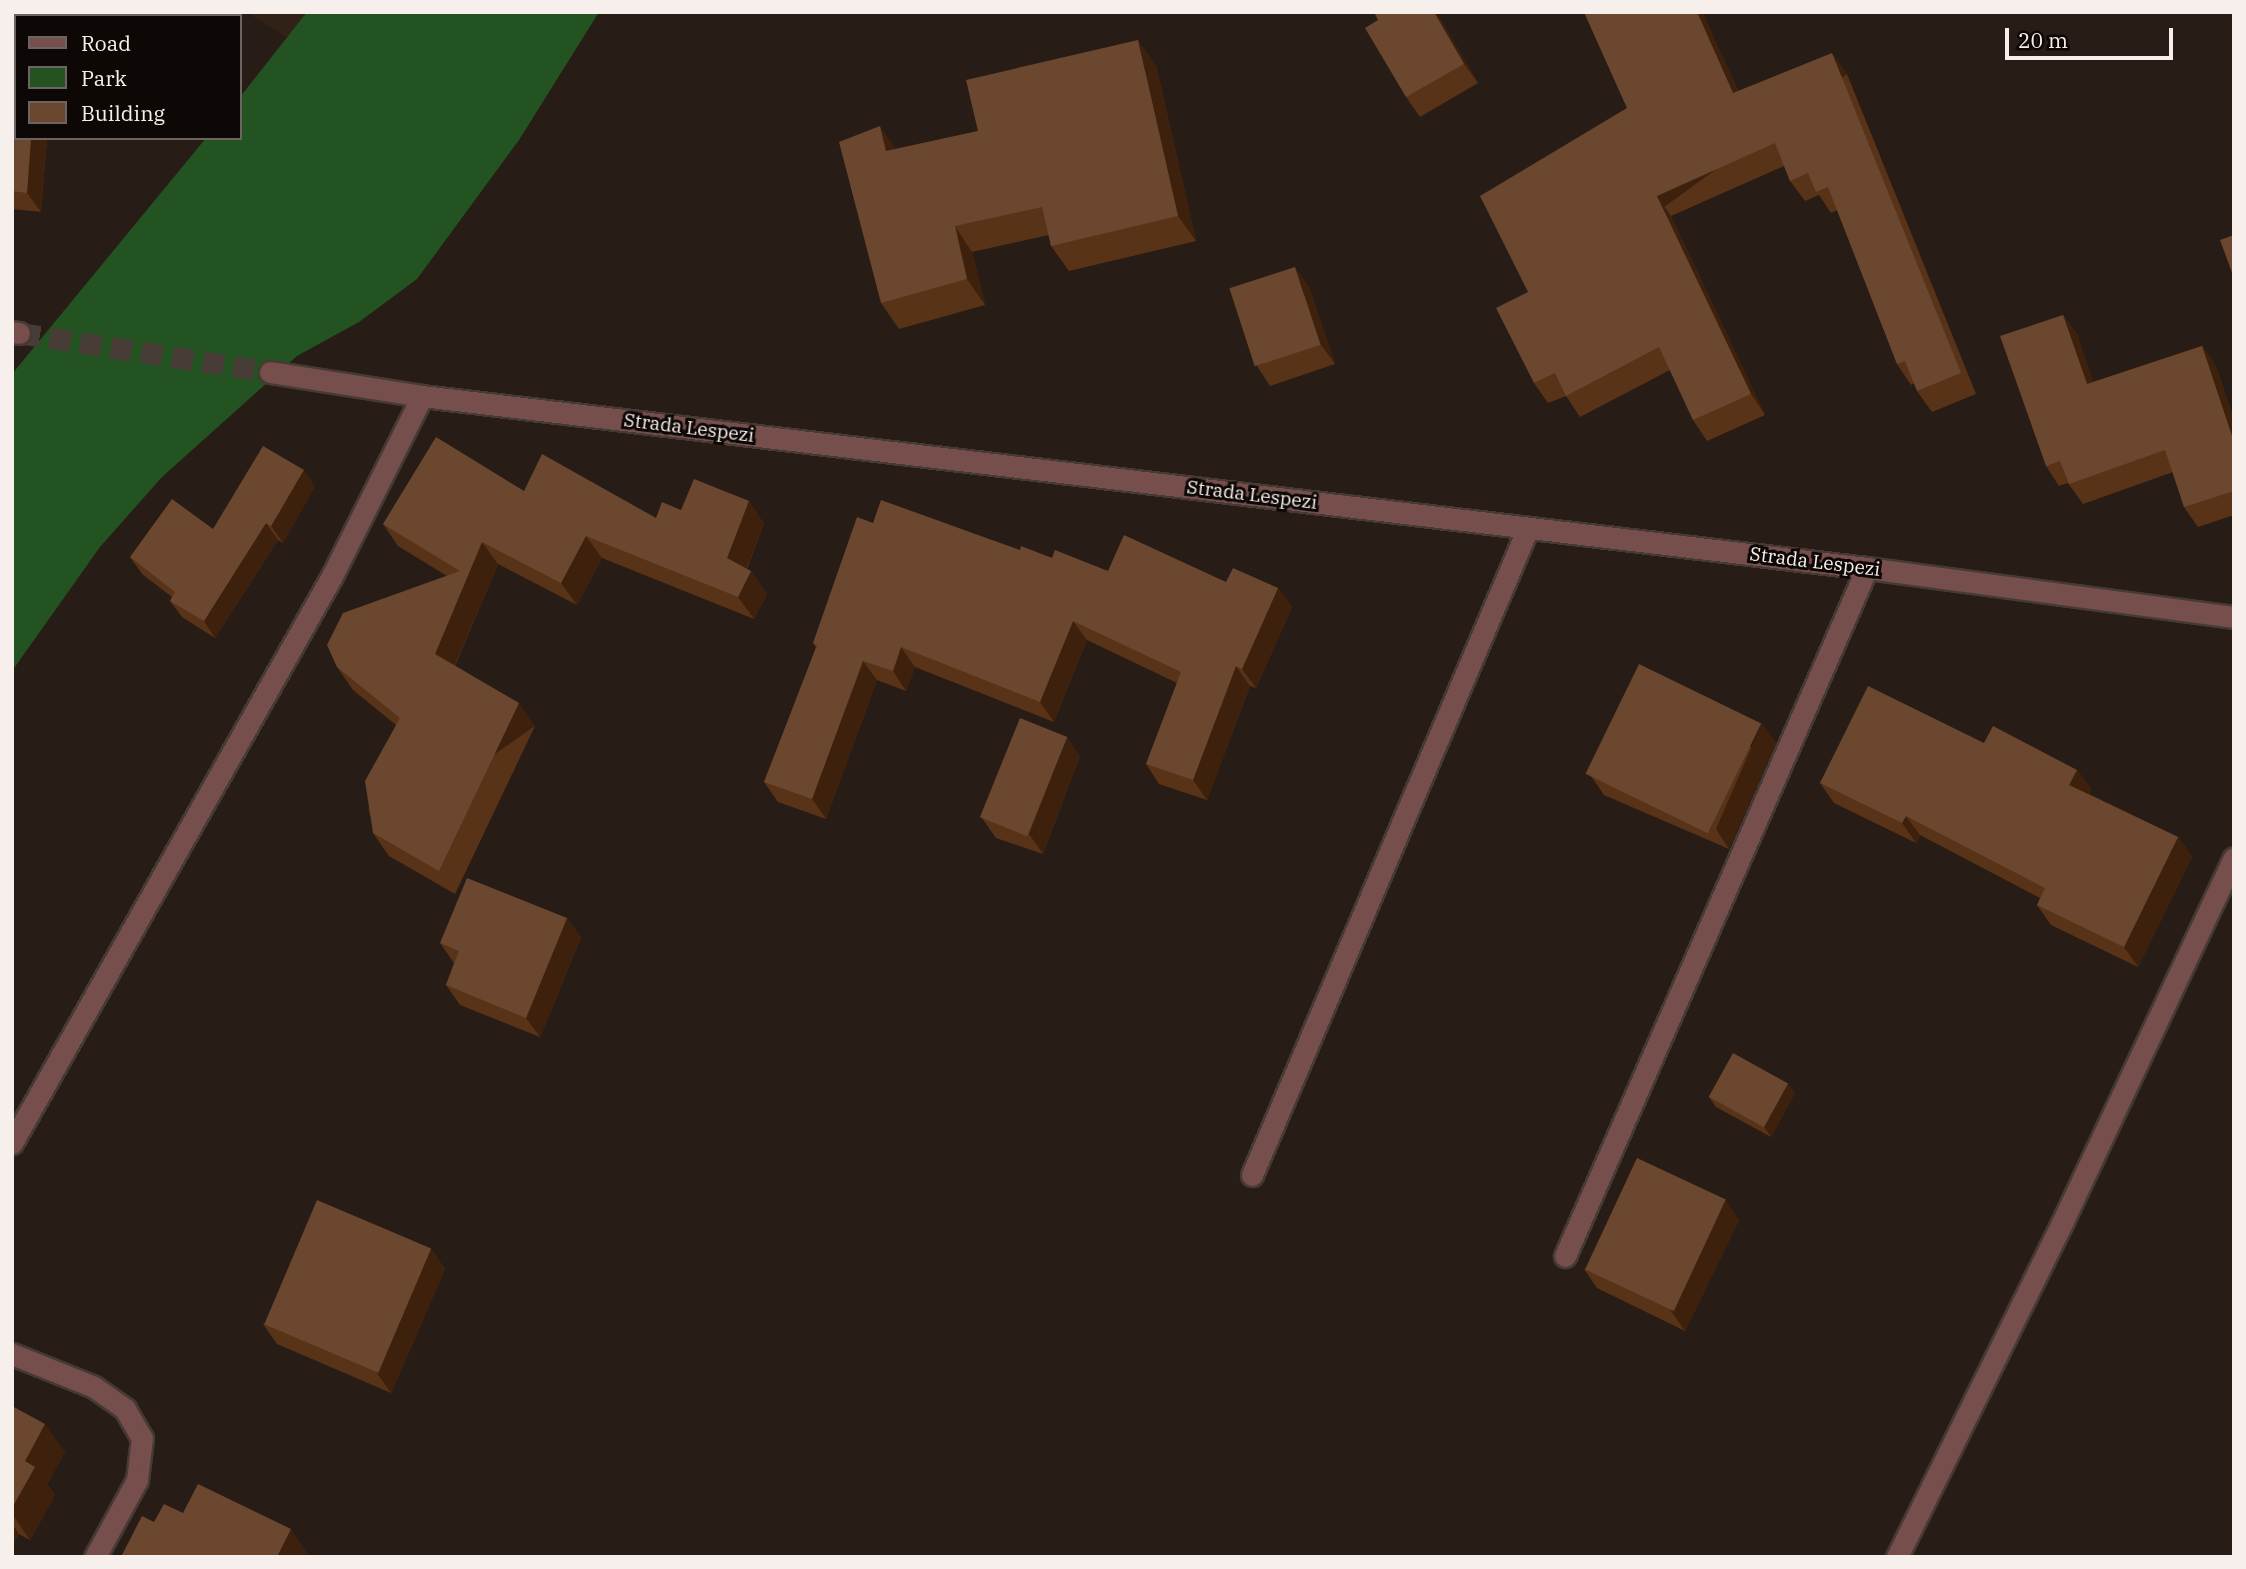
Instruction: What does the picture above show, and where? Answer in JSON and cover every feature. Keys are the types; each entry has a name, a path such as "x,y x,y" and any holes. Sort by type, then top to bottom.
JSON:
{"street":[{"name":"Strada Lespezi","path":"270,372 422,396 1867,568 2234,617"},
{"path":"12,1143 332,576 422,396"},
{"path":"1252,1175 1528,528"},
{"path":"1565,1256 1867,568"},
{"path":"1897,1557 2062,1223 2234,858"},
{"path":"12,1354 94,1387 125,1409 142,1438 137,1480 95,1557"}],"shaded area":[{"path":"246,12 307,12 288,38"}],"green space":[{"path":"307,12 599,12 519,140 417,279 359,322 297,356 162,477 100,547 12,671 12,374 204,140 242,140 242,94"}],"building":[{"path":"1374,12 1434,12 1464,64 1406,97 1365,28 1378,20"},
{"path":"1584,12 1697,12 1733,93 1832,53 1961,373 1917,391 1905,361 1897,364 1828,187 1816,192 1808,173 1790,181 1775,143 1657,196 1751,394 1693,420 1659,347 1566,396 1555,373 1534,383 1496,308 1528,292 1480,196 1627,108"},
{"path":"1138,40 1178,216 1051,246 1042,207 955,226 967,279 881,303 839,142 880,126 886,151 978,131 966,80"},
{"path":"14,79 14,140 31,140 27,193 12,191"},
{"path":"2234,235 2234,278 2220,240"},
{"path":"1295,267 1320,345 1255,366 1229,288"},
{"path":"2063,315 2087,384 2202,346 2234,442 2234,491 2184,507 2165,450 2069,484 2060,461 2046,466 2000,336"},
{"path":"436,437 524,491 542,454 656,518 662,502 681,510 694,479 749,501 727,558 751,571 738,597 586,536 561,583 482,542 435,654 519,703 439,871 373,833 365,781 400,718 337,667 327,645 343,613 460,571 383,524"},
{"path":"263,446 304,470 271,526 266,523 204,621 170,601 175,592 130,557 172,499 213,529"},
{"path":"881,500 1020,550 1021,546 1052,558 1055,550 1108,571 1124,535 1226,582 1233,568 1278,588 1242,669 1236,666 1193,780 1146,764 1181,672 1073,621 1040,702 901,647 893,671 863,661 812,799 764,782 817,645 813,643 857,517 873,523"},
{"path":"1639,664 1761,724 1708,833 1586,774"},
{"path":"1868,686 1984,743 1993,726 2077,770 2069,785 2178,837 2124,947 2037,905 2045,888 1906,816 1902,823 1820,783"},
{"path":"1020,718 1067,737 1027,836 980,817"},
{"path":"467,878 567,918 526,1018 446,985 459,951 440,943"},
{"path":"1733,1053 1788,1084 1764,1127 1709,1097"},
{"path":"1637,1158 1726,1199 1674,1311 1585,1269"},
{"path":"317,1200 431,1248 378,1373 264,1324"},
{"path":"12,1406 45,1424 25,1461 35,1467 12,1508"},
{"path":"198,1484 291,1529 277,1557 121,1557 142,1516 154,1522 164,1504 183,1513"}],"tunnel":[{"path":"19,333 270,372"}]}
